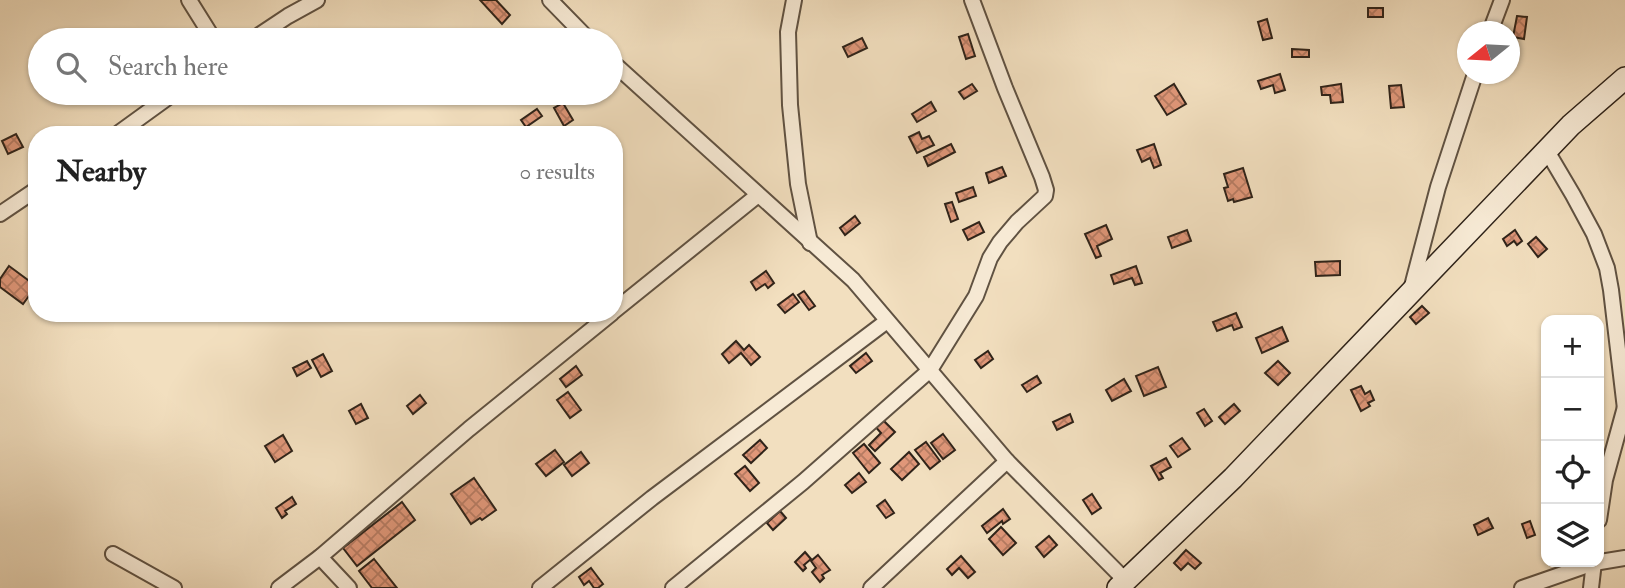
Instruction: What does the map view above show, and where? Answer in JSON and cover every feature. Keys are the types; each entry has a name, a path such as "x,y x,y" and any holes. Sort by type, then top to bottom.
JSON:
{"street":[{"path":"189,0 207,28"},
{"path":"270,28 317,0"},
{"path":"550,0 577,28"},
{"path":"794,0 788,32 790,105 798,184 810,243"},
{"path":"673,588 803,482 930,370 976,296 990,258 1000,242 1045,196 1042,177 972,0"},
{"path":"1494,21 1502,0"},
{"path":"623,72 853,281 1007,461 1122,584 1233,478 1571,125 1625,78"},
{"path":"1410,294 1438,187 1472,84"},
{"path":"128,126 157,105"},
{"path":"1547,151 1594,234 1611,290 1625,408 1605,480 1601,504"},
{"path":"1,210 28,194"},
{"path":"623,304 758,195"},
{"path":"540,588 652,498 887,321"},
{"path":"279,588 320,557 469,429 601,322"},
{"path":"871,588 1007,461"},
{"path":"113,554 174,588"},
{"path":"320,557 349,588"},
{"path":"1604,561 1625,558"},
{"path":"1522,588 1580,567"},
{"path":"1591,588 1593,567"}],"building":[{"path":"480,0 496,0 510,15 502,24"},
{"path":"1368,8 1383,8 1383,17 1368,17"},
{"path":"1517,16 1527,17 1524,39 1520,38 1520,21 1516,21"},
{"path":"1267,19 1272,38 1263,40 1258,22"},
{"path":"968,34 975,56 966,59 959,37"},
{"path":"862,38 867,48 848,57 843,47"},
{"path":"1292,49 1309,50 1309,57 1292,57"},
{"path":"1280,74 1285,90 1275,93 1273,85 1261,89 1258,81"},
{"path":"972,84 977,91 964,99 959,92"},
{"path":"1174,84 1186,104 1167,115 1155,96"},
{"path":"1341,84 1343,102 1331,103 1330,95 1322,95 1321,87"},
{"path":"1401,85 1404,107 1391,108 1389,86"},
{"path":"931,102 936,111 917,122 912,114"},
{"path":"564,105 573,120 564,126 554,108"},
{"path":"537,109 542,116 527,126 521,120"},
{"path":"919,132 922,139 929,136 934,145 917,153 909,137"},
{"path":"16,134 23,147 8,154 2,141"},
{"path":"951,144 955,152 928,166 924,157"},
{"path":"1154,144 1161,165 1154,168 1150,158 1142,162 1137,150"},
{"path":"1002,167 1006,176 989,183 986,173"},
{"path":"1243,168 1252,197 1228,201 1224,174"},
{"path":"973,187 976,196 959,202 956,193"},
{"path":"952,202 958,219 951,222 945,204"},
{"path":"855,216 860,223 845,235 840,228"},
{"path":"979,222 984,232 968,240 963,230"},
{"path":"1106,225 1112,239 1097,246 1101,256 1096,258 1085,234"},
{"path":"1187,230 1191,241 1172,248 1168,237"},
{"path":"1515,230 1522,241 1517,245 1514,241 1507,246 1503,239"},
{"path":"1536,237 1547,249 1538,257 1528,244"},
{"path":"1340,261 1340,275 1316,276 1315,262"},
{"path":"9,266 28,280 28,297 23,304 0,287 0,279"},
{"path":"1136,266 1142,283 1135,285 1132,278 1114,284 1111,275"},
{"path":"766,271 774,283 768,288 765,284 756,290 751,282"},
{"path":"804,291 815,306 809,310 798,295"},
{"path":"793,294 799,302 785,313 778,305"},
{"path":"1422,306 1429,313 1416,324 1410,317"},
{"path":"1236,313 1242,327 1234,330 1232,325 1217,331 1213,322"},
{"path":"1282,327 1288,341 1262,353 1256,338"},
{"path":"736,341 744,350 749,345 760,357 751,365 741,353 729,363 722,354"},
{"path":"988,351 993,359 981,368 975,360"},
{"path":"866,353 872,361 856,373 850,366"},
{"path":"323,354 332,371 321,377 312,360"},
{"path":"307,361 311,368 297,376 293,368"},
{"path":"1278,361 1290,373 1278,385 1265,373"},
{"path":"576,366 582,375 566,387 560,379"},
{"path":"1158,367 1166,387 1144,396 1136,376"},
{"path":"1037,376 1041,383 1027,392 1022,385"},
{"path":"1124,379 1131,391 1112,401 1106,390"},
{"path":"1361,386 1365,394 1370,391 1374,400 1361,411 1351,390"},
{"path":"568,392 581,410 570,418 557,400"},
{"path":"420,395 426,403 413,414 407,406"},
{"path":"361,404 368,418 356,424 349,411"},
{"path":"1234,404 1240,411 1225,424 1219,417"},
{"path":"1204,409 1212,421 1205,426 1197,413"},
{"path":"1070,414 1073,422 1057,430 1053,422"},
{"path":"880,417 895,432 875,451 869,445 881,433 873,424"},
{"path":"943,434 955,450 943,459 931,443"},
{"path":"283,435 292,451 275,462 265,446"},
{"path":"1182,438 1190,449 1178,457 1170,446"},
{"path":"760,440 767,448 751,463 743,455"},
{"path":"926,442 940,461 930,469 915,450"},
{"path":"864,444 880,463 869,473 853,453"},
{"path":"555,450 564,462 546,476 536,464"},
{"path":"581,452 589,463 572,476 564,465"},
{"path":"909,452 919,464 902,480 891,469"},
{"path":"1166,458 1171,467 1160,473 1163,478 1159,480 1151,466"},
{"path":"745,466 759,483 750,491 735,474"},
{"path":"859,473 866,482 852,493 845,485"},
{"path":"474,478 496,510 471,524 451,494"},
{"path":"1092,494 1101,508 1092,514 1083,500"},
{"path":"292,497 296,504 285,511 287,514 282,518 276,508"},
{"path":"885,500 894,513 886,518 877,506"},
{"path":"402,502 415,520 357,566 343,548"},
{"path":"1003,509 1010,519 1003,524 1002,521 987,533 982,526"},
{"path":"780,511 786,518 773,530 767,523"},
{"path":"1488,518 1493,528 1478,535 1474,525"},
{"path":"1530,521 1535,535 1527,538 1522,524"},
{"path":"1001,527 1016,543 1003,555 989,539"},
{"path":"1049,536 1057,545 1044,557 1036,547"},
{"path":"1186,550 1201,563 1195,569 1188,563 1181,570 1174,563"},
{"path":"805,552 811,559 804,565 806,568 803,571 795,562"},
{"path":"818,555 830,570 822,575 824,578 820,582 812,572 816,568 811,561"},
{"path":"961,556 975,572 968,578 959,568 952,575 947,569"},
{"path":"374,559 397,588 372,588 359,571"},
{"path":"591,568 603,584 598,588 594,588 589,581 584,585 579,577"}]}
